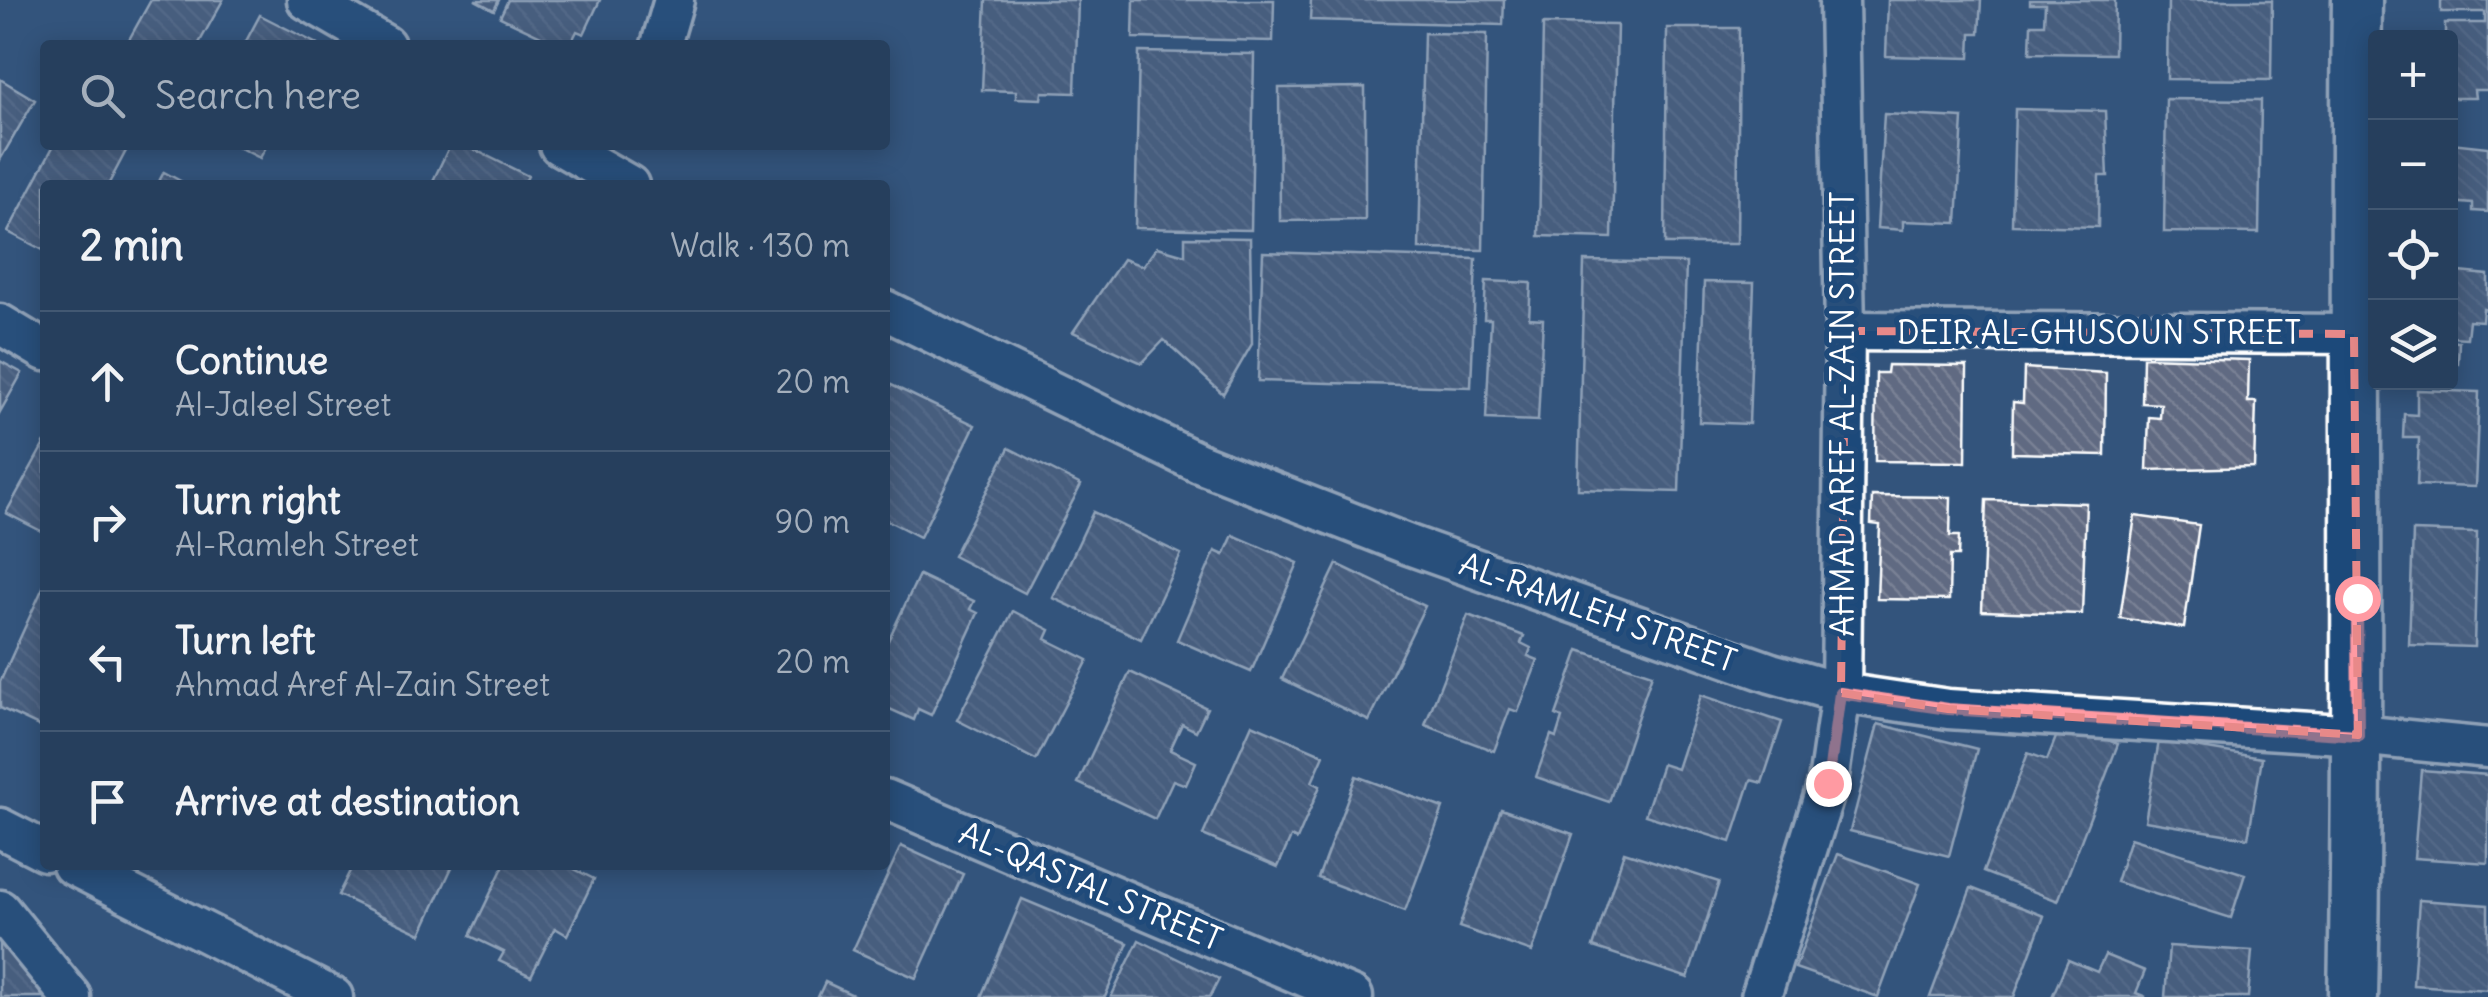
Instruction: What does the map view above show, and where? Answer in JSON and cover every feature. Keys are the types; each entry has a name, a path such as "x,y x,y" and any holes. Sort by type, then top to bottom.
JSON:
{"street":[{"path":"306,0 376,40"},
{"path":"662,40 674,0"},
{"name":"AHMAD AREF AL-ZAIN STREET","path":"1761,997 1828,783 1840,693 1845,331 1839,0"},
{"path":"2353,997 2358,735 2354,334 2357,0"},
{"path":"572,150 627,170"},
{"name":"AL-RAMLEH STREET","path":"890,312 1199,463 1409,545 1771,674 1840,693 1948,709 2358,735 2488,748"},
{"path":"0,324 40,348"},
{"name":"DEIR AL-GHUSOUN STREET","path":"1845,331 2354,334"},
{"name":"AL-QASTAL STREET","path":"890,801 1353,997"},
{"path":"82,870 333,997"},
{"path":"0,910 71,997"}],"highlighted area":[{"path":"1845,331 2354,334 2358,735 1948,709 1841,693"}],"building":[{"path":"151,0 223,0 201,40 129,40"},
{"path":"475,0 499,0 494,10"},
{"path":"508,0 600,0 584,34 577,31 572,40 549,40 500,17"},
{"path":"986,0 1078,0 1075,93 1042,92 1041,99 1016,98 1016,91 982,90"},
{"path":"1134,0 1274,0 1273,41 1133,38"},
{"path":"1311,0 1504,0 1503,25 1310,20"},
{"path":"1888,0 1981,0 1979,34 1971,34 1970,58 1886,56"},
{"path":"2030,0 2115,0 2114,54 2030,53 2031,24 2044,24 2045,4 2030,4"},
{"path":"2168,0 2272,0 2271,80 2167,79"},
{"path":"2441,0 2488,0 2488,90 2474,90 2475,98 2458,98 2458,30 2445,30 2445,23 2485,23 2485,12 2441,12"},
{"path":"260,15 309,40 247,40"},
{"path":"1543,24 1617,25 1612,238 1539,236"},
{"path":"1667,28 1739,28 1737,244 1665,244"},
{"path":"1424,33 1487,34 1483,250 1419,249"},
{"path":"1139,52 1254,54 1251,230 1135,228"},
{"path":"0,79 35,100 0,160"},
{"path":"1365,87 1365,220 1280,221 1279,88"},
{"path":"2166,99 2261,100 2259,233 2164,232"},
{"path":"2015,109 2105,111 2108,176 2099,176 2098,227 2012,225"},
{"path":"1884,114 1963,118 1957,223 1903,221 1903,230 1877,228"},
{"path":"2458,144 2488,147 2488,212 2473,211 2473,204 2458,203"},
{"path":"51,150 126,150 111,180 40,180 40,248 8,232"},
{"path":"244,150 264,150 260,158"},
{"path":"448,150 475,150 528,176 526,180 433,180"},
{"path":"164,172 179,180 160,180"},
{"path":"1185,237 1250,238 1252,344 1223,394 1164,340 1142,363 1073,332 1123,259 1143,266 1157,247 1185,255"},
{"path":"1263,252 1476,259 1471,387 1258,381"},
{"path":"1584,261 1686,263 1679,492 1578,489"},
{"path":"2458,272 2488,275 2488,310 2483,309 2482,321 2469,320 2467,338 2458,337"},
{"path":"1486,281 1531,283 1529,318 1543,319 1538,421 1486,419 1491,319 1484,319"},
{"path":"1704,282 1754,283 1749,424 1699,422"},
{"path":"2143,357 2249,360 2248,402 2256,402 2254,467 2147,470 2149,417 2160,418 2161,404 2142,403"},
{"path":"0,361 22,373 0,412"},
{"path":"1888,365 1967,366 1966,462 1875,461 1876,373 1887,373"},
{"path":"2024,368 2106,373 2105,455 2012,453 2013,402 2023,403"},
{"path":"890,384 975,425 920,537 890,522"},
{"path":"2417,390 2479,392 2475,487 2417,485 2419,438 2403,438 2404,414 2417,415"},
{"path":"1009,448 1081,485 1025,593 953,556"},
{"path":"40,451 40,530 6,513"},
{"path":"1872,496 1951,497 1950,536 1959,536 1958,556 1950,556 1949,600 1877,599 1880,525 1871,524"},
{"path":"1986,500 2086,503 2082,614 1982,611"},
{"path":"1093,512 1181,554 1141,639 1053,598"},
{"path":"2135,516 2199,525 2184,628 2120,618"},
{"path":"2413,531 2477,533 2474,647 2409,645"},
{"path":"1233,535 1298,563 1251,672 1177,640 1215,551 1224,555"},
{"path":"1337,564 1425,606 1369,721 1282,679"},
{"path":"919,575 974,601 970,609 978,613 931,715 918,709 914,720 890,709 890,636"},
{"path":"40,594 40,727 0,708 0,682"},
{"path":"1013,611 1050,630 1046,639 1088,660 1036,760 957,720"},
{"path":"1468,615 1524,636 1521,643 1531,648 1528,656 1538,660 1518,712 1510,709 1494,751 1425,725"},
{"path":"1579,650 1652,674 1609,802 1536,777 1551,735 1556,737 1562,718 1556,715"},
{"path":"1130,672 1207,708 1196,731 1182,724 1170,750 1196,762 1186,785 1173,780 1155,819 1078,783"},
{"path":"1701,695 1782,722 1762,783 1751,780 1731,842 1645,815 1662,764 1677,769"},
{"path":"2062,722 2118,744 2058,901 1983,872 2028,753 2047,760"},
{"path":"1252,724 1324,755 1312,782 1320,786 1297,840 1291,837 1278,867 1203,835"},
{"path":"1878,724 1977,749 1949,856 1850,831"},
{"path":"2159,741 2262,758 2248,838 2145,821"},
{"path":"2421,770 2488,775 2488,863 2414,858"},
{"path":"1356,776 1443,808 1405,911 1318,878"},
{"path":"1501,809 1573,834 1532,952 1459,927"},
{"path":"2130,838 2245,874 2231,918 2116,882"},
{"path":"901,846 963,874 916,978 853,950"},
{"path":"1624,852 1719,882 1688,978 1593,947"},
{"path":"1838,854 1920,884 1878,997 1795,968"},
{"path":"350,870 451,870 421,934 338,895"},
{"path":"502,870 576,870 594,879 567,935 555,928 531,976 499,961 504,952 470,936"},
{"path":"1971,888 2044,916 2014,997 1930,997"},
{"path":"1022,899 1128,943 1105,997 981,997"},
{"path":"2419,900 2488,905 2488,990 2413,985"},
{"path":"0,916 46,997 0,997"},
{"path":"1139,940 1219,979 1210,997 1111,997"},
{"path":"2169,946 2252,951 2248,997 2165,997"},
{"path":"2105,955 2145,971 2136,993 2146,997 2052,997 2068,960 2097,972"},
{"path":"825,982 857,997 818,997"}],"route":[{"path":"1828,783 1840,693 1948,709 2358,735 2357,598"}]}
